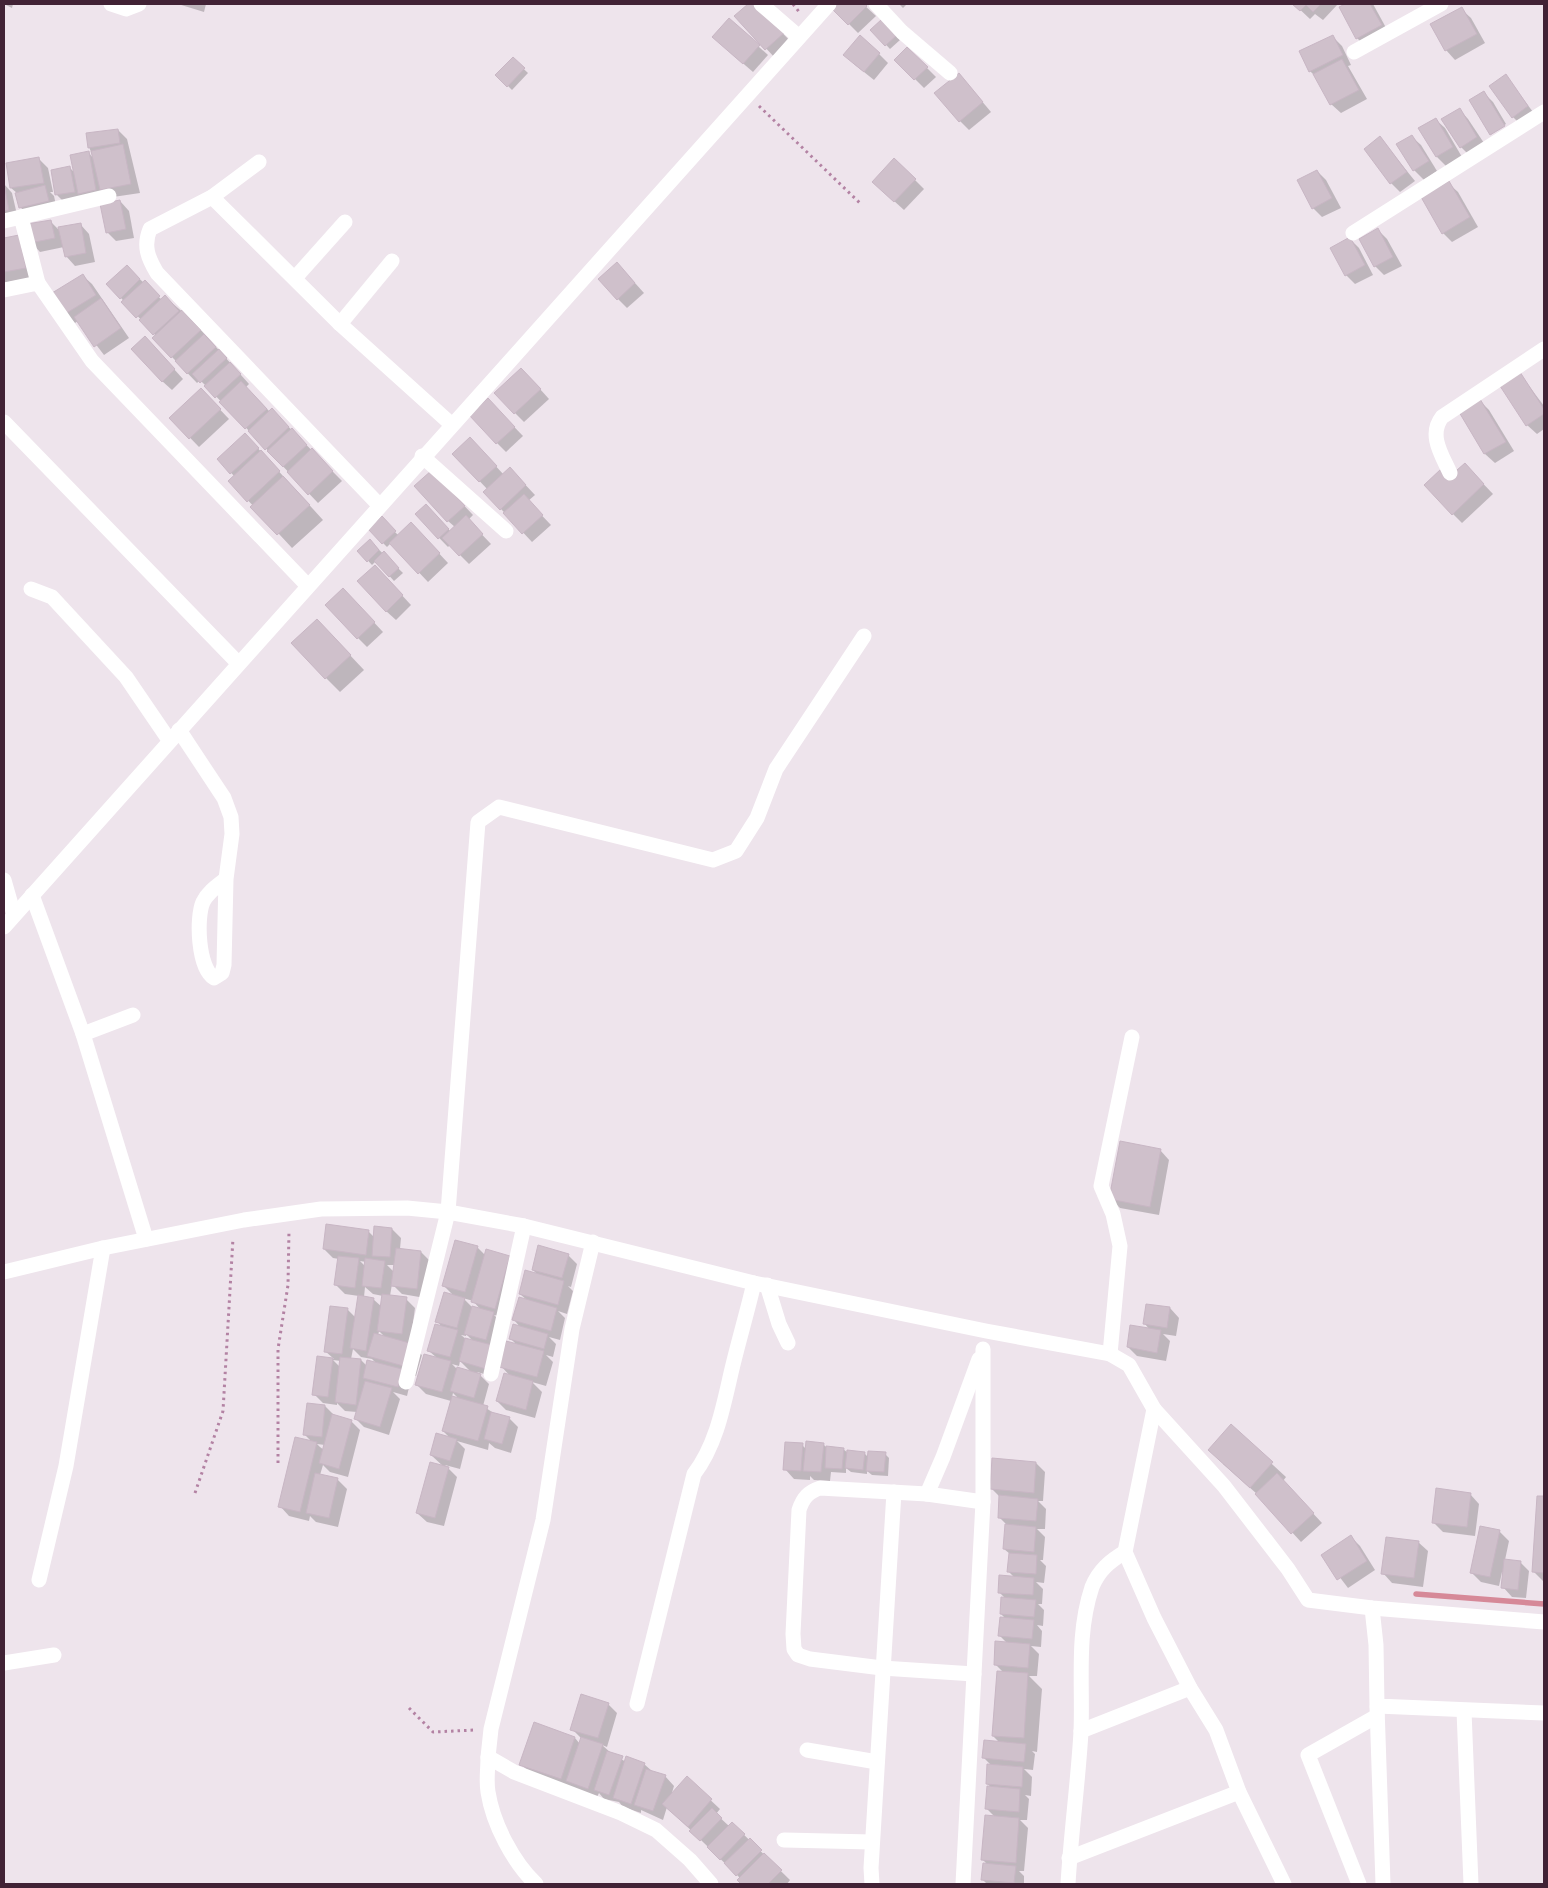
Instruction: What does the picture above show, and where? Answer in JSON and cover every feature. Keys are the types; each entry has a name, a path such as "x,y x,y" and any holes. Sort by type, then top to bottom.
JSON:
{"street":[{"path":"111,4 126,9 139,4"},
{"path":"761,4 799,37"},
{"path":"4,927 422,456 829,4"},
{"path":"876,4 902,32 950,73"},
{"path":"1354,52 1441,4"},
{"path":"1353,233 1544,112"},
{"path":"259,162 212,197 150,229 146,238 147,255 157,273 379,505"},
{"path":"4,221 109,196"},
{"path":"212,197 340,324 451,424"},
{"path":"21,217 38,283 92,361 307,585"},
{"path":"295,278 345,222"},
{"path":"340,324 392,261"},
{"path":"4,290 38,283"},
{"path":"1450,472 1435,440 1438,422 1442,417 1544,349"},
{"path":"4,422 238,664"},
{"path":"422,456 506,531"},
{"path":"31,589 52,598 126,677 224,798 231,817 232,834 226,879 224,965 222,973 214,978 205,967 202,957 199,922 203,904 210,892 226,879"},
{"path":"406,1382 448,1212 478,822 499,807 714,860 736,852 752,826 776,769 864,636"},
{"path":"4,880 14,915"},
{"path":"32,895 83,1034 146,1239"},
{"path":"83,1034 133,1015"},
{"path":"1110,1354 1120,1246 1113,1214 1101,1186 1132,1037"},
{"path":"4,1272 103,1248 234,1222 321,1210 363,1207 407,1208 448,1212 524,1226 760,1284 986,1331 1110,1354 1129,1365 1154,1409 1224,1486 1288,1569 1308,1600 1372,1608 1544,1622"},
{"path":"491,1374 524,1226"},
{"path":"536,1884 528,1876 504,1838 494,1815 488,1792 488,1757 491,1729 543,1520 572,1329 593,1242"},
{"path":"39,1580 66,1466 103,1248"},
{"path":"760,1284 788,1343"},
{"path":"637,1704 694,1474 707,1457 712,1443 760,1284"},
{"path":"963,1884 983,1502 983,1349 986,1331"},
{"path":"926,1494 943,1456 983,1349"},
{"path":"1154,1409 1125,1552 1154,1618 1190,1688 1216,1730 1239,1792 1284,1884"},
{"path":"974,1674 882,1668 810,1659 798,1655 792,1641 799,1510 803,1499 811,1491 820,1488 926,1494 983,1502"},
{"path":"872,1884 872,1842 894,1492"},
{"path":"1068,1884 1081,1731 1080,1650 1093,1586 1106,1564 1125,1552"},
{"path":"1372,1608 1376,1645 1383,1884"},
{"path":"4,1662 54,1655"},
{"path":"1081,1731 1190,1688"},
{"path":"1359,1884 1308,1755 1377,1711 1544,1713"},
{"path":"1464,1711 1471,1884"},
{"path":"807,1750 877,1762"},
{"path":"488,1757 514,1772 621,1813 656,1830 690,1860 711,1884"},
{"path":"1069,1858 1239,1792"},
{"path":"784,1840 872,1842"}],"path":[{"path":"748,96 862,205"},
{"path":"278,1463 278,1349 288,1285 290,1248 288,1215"},
{"path":"195,1493 223,1411 228,1288 234,1222"},
{"path":"408,1708 432,1732 491,1729"}],"building":[{"path":"748,4 757,4 784,33 765,50 734,16"},
{"path":"833,4 865,4 867,6 848,25 830,7"},
{"path":"1292,4 1321,4 1313,12 1306,5 1300,11"},
{"path":"1345,4 1370,4 1382,25 1356,39 1339,7"},
{"path":"1462,7 1477,34 1445,51 1430,24"},
{"path":"729,18 760,45 743,64 712,37"},
{"path":"882,19 897,35 885,46 870,30"},
{"path":"860,35 880,53 864,72 843,55"},
{"path":"1333,35 1343,55 1309,72 1299,51"},
{"path":"907,47 928,67 914,80 894,60"},
{"path":"513,57 525,68 507,87 495,75"},
{"path":"1342,59 1359,90 1330,105 1313,74"},
{"path":"959,73 983,102 959,122 934,93"},
{"path":"1506,74 1528,106 1512,118 1489,86"},
{"path":"1484,91 1505,126 1490,135 1469,100"},
{"path":"1460,108 1477,137 1460,148 1441,119"},
{"path":"1436,118 1453,147 1436,157 1418,128"},
{"path":"118,129 120,143 88,148 86,133"},
{"path":"1412,135 1429,161 1413,171 1396,144"},
{"path":"1380,136 1407,172 1390,184 1364,149"},
{"path":"123,144 131,184 100,190 91,151"},
{"path":"89,151 96,190 78,194 70,155"},
{"path":"39,157 44,183 10,188 6,163"},
{"path":"894,158 916,179 894,202 872,182"},
{"path":"70,166 75,192 55,195 51,170"},
{"path":"1317,170 1332,198 1312,209 1297,180"},
{"path":"1449,181 1470,217 1442,234 1421,197"},
{"path":"4,183 9,210 4,211"},
{"path":"45,185 49,201 19,208 15,193"},
{"path":"120,200 126,229 106,233 100,204"},
{"path":"51,220 55,238 30,243 27,224"},
{"path":"81,223 86,253 65,257 58,227"},
{"path":"1378,228 1393,257 1374,267 1359,239"},
{"path":"19,235 26,268 4,272 4,238"},
{"path":"1350,237 1365,265 1345,276 1330,248"},
{"path":"617,262 635,283 617,300 598,279"},
{"path":"127,265 140,279 120,299 106,284"},
{"path":"83,274 96,295 65,314 52,293"},
{"path":"145,280 160,296 136,318 121,302"},
{"path":"165,295 179,311 153,335 139,320"},
{"path":"101,298 121,328 94,347 74,317"},
{"path":"182,310 201,330 171,358 152,338"},
{"path":"204,334 216,347 187,374 175,361"},
{"path":"145,336 175,369 162,382 131,349"},
{"path":"219,349 227,358 200,383 192,374"},
{"path":"230,362 241,374 215,398 204,386"},
{"path":"521,368 541,389 514,414 494,393"},
{"path":"1520,372 1544,409 1544,414 1526,426 1500,386"},
{"path":"241,381 267,409 245,429 219,402"},
{"path":"201,388 221,409 189,439 169,418"},
{"path":"488,398 515,427 496,444 469,415"},
{"path":"1480,399 1506,442 1484,454 1459,412"},
{"path":"272,408 289,427 265,450 248,431"},
{"path":"292,428 307,445 283,467 267,451"},
{"path":"245,433 259,448 230,474 217,459"},
{"path":"470,437 497,466 479,482 452,454"},
{"path":"312,448 333,471 308,495 287,472"},
{"path":"261,450 280,471 247,502 228,481"},
{"path":"1465,463 1484,484 1452,515 1424,485 1441,469 1449,477"},
{"path":"510,467 526,485 500,510 483,492"},
{"path":"432,470 465,506 447,522 414,486"},
{"path":"283,476 310,505 277,535 250,507"},
{"path":"524,494 543,515 522,534 503,513"},
{"path":"426,504 449,529 438,539 415,514"},
{"path":"466,515 483,534 459,556 442,538"},
{"path":"382,516 396,531 382,544 368,529"},
{"path":"411,522 440,553 418,574 389,543"},
{"path":"370,539 379,550 367,562 357,551"},
{"path":"384,551 399,568 389,577 374,561"},
{"path":"375,565 403,595 386,612 357,581"},
{"path":"343,588 375,622 357,639 325,605"},
{"path":"317,619 351,655 325,679 291,643"},
{"path":"1120,1141 1161,1149 1150,1207 1109,1199"},
{"path":"326,1224 369,1230 366,1255 323,1249"},
{"path":"374,1226 392,1228 390,1257 372,1256"},
{"path":"455,1240 478,1246 465,1292 442,1286"},
{"path":"538,1245 569,1254 562,1278 532,1270"},
{"path":"396,1248 421,1251 417,1289 391,1286"},
{"path":"486,1249 510,1256 495,1309 471,1302"},
{"path":"338,1256 359,1258 355,1288 334,1285"},
{"path":"365,1258 385,1261 381,1288 362,1286"},
{"path":"525,1270 564,1281 558,1305 519,1294"},
{"path":"444,1292 465,1298 457,1328 435,1322"},
{"path":"382,1294 407,1297 402,1334 377,1331"},
{"path":"358,1295 374,1298 366,1351 350,1348"},
{"path":"519,1297 557,1308 551,1331 512,1320"},
{"path":"1146,1304 1170,1307 1167,1328 1143,1324"},
{"path":"330,1306 348,1308 342,1354 324,1352"},
{"path":"472,1306 494,1312 486,1340 464,1334"},
{"path":"435,1324 458,1330 450,1357 427,1351"},
{"path":"513,1324 548,1334 544,1349 509,1339"},
{"path":"1130,1325 1161,1330 1157,1353 1127,1347"},
{"path":"374,1333 413,1344 407,1367 367,1356"},
{"path":"465,1338 492,1345 486,1369 459,1361"},
{"path":"506,1341 544,1351 537,1377 499,1367"},
{"path":"424,1354 451,1361 442,1392 415,1385"},
{"path":"317,1356 333,1358 328,1397 312,1395"},
{"path":"340,1357 361,1359 356,1405 335,1402"},
{"path":"367,1360 402,1369 398,1387 363,1378"},
{"path":"457,1367 481,1374 474,1398 450,1391"},
{"path":"504,1373 533,1381 526,1410 496,1401"},
{"path":"365,1381 392,1388 380,1427 354,1419"},
{"path":"452,1396 488,1406 478,1441 442,1431"},
{"path":"307,1403 325,1405 322,1437 303,1435"},
{"path":"491,1412 510,1417 502,1444 484,1439"},
{"path":"332,1414 352,1420 339,1469 319,1463"},
{"path":"1231,1424 1273,1462 1250,1488 1208,1450"},
{"path":"436,1433 457,1439 450,1461 430,1455"},
{"path":"295,1437 317,1442 300,1512 278,1507"},
{"path":"806,1441 824,1443 821,1472 803,1471"},
{"path":"785,1442 803,1443 801,1471 783,1470"},
{"path":"826,1446 844,1448 842,1469 825,1468"},
{"path":"847,1450 865,1452 863,1470 845,1468"},
{"path":"868,1451 886,1452 884,1472 866,1471"},
{"path":"992,1458 1036,1462 1034,1493 990,1489"},
{"path":"430,1462 449,1467 435,1518 416,1513"},
{"path":"315,1473 338,1478 329,1518 306,1513"},
{"path":"1277,1473 1314,1513 1291,1534 1255,1494"},
{"path":"1436,1488 1471,1493 1467,1527 1432,1523"},
{"path":"999,1495 1038,1499 1036,1521 998,1518"},
{"path":"1537,1496 1544,1496 1544,1573 1532,1572"},
{"path":"1005,1524 1036,1527 1034,1552 1003,1549"},
{"path":"1480,1526 1500,1530 1490,1577 1470,1573"},
{"path":"1351,1535 1367,1561 1337,1580 1321,1555"},
{"path":"1386,1537 1419,1541 1414,1578 1381,1574"},
{"path":"1009,1553 1037,1555 1036,1574 1007,1572"},
{"path":"1504,1559 1521,1561 1518,1590 1501,1588"},
{"path":"999,1575 1034,1578 1033,1595 998,1593"},
{"path":"1001,1597 1036,1600 1034,1617 1000,1614"},
{"path":"1000,1617 1034,1620 1032,1639 998,1636"},
{"path":"995,1641 1030,1644 1028,1668 994,1665"},
{"path":"997,1671 1028,1673 1024,1738 992,1736"},
{"path":"581,1694 609,1703 598,1738 570,1730"},
{"path":"534,1722 575,1737 561,1779 519,1765"},
{"path":"581,1737 603,1744 588,1789 566,1781"},
{"path":"984,1740 1026,1744 1024,1762 982,1758"},
{"path":"607,1751 623,1756 609,1795 594,1790"},
{"path":"626,1756 645,1763 631,1804 613,1798"},
{"path":"987,1764 1023,1767 1022,1787 986,1784"},
{"path":"646,1769 666,1775 653,1811 634,1805"},
{"path":"687,1776 712,1799 688,1827 662,1804"},
{"path":"987,1786 1020,1789 1019,1812 985,1809"},
{"path":"712,1808 722,1818 700,1841 689,1831"},
{"path":"985,1815 1019,1818 1016,1863 981,1860"},
{"path":"732,1822 745,1834 720,1860 707,1847"},
{"path":"750,1838 762,1850 736,1876 724,1863"},
{"path":"764,1853 782,1870 768,1884 741,1884 737,1880"},
{"path":"983,1863 1016,1866 1014,1883 981,1880"}],"waterway":[{"path":"1416,1594 1544,1604"}]}
